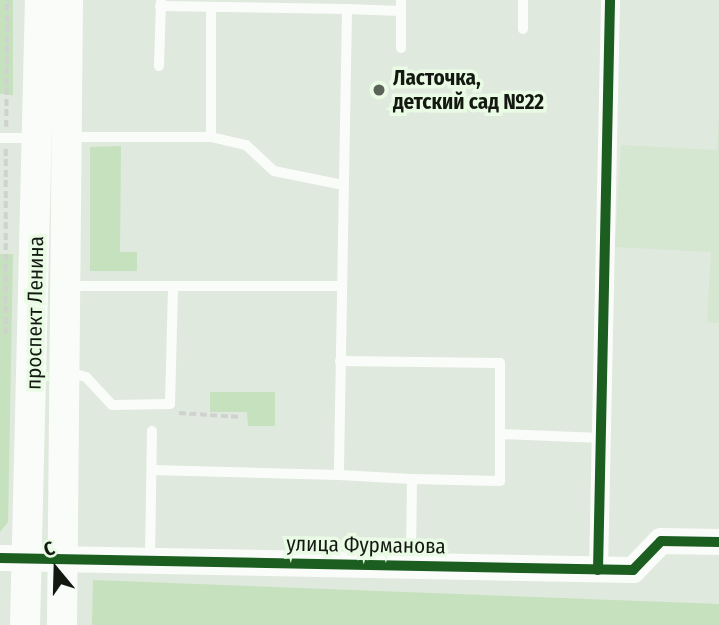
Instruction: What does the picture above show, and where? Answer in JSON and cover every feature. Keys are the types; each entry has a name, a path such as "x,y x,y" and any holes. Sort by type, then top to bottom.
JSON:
{"main road":[{"name":"проспект Ленина","path":"40,0 62,286 62,625"},
{"name":"проспект Ленина","path":"25,625 14,558 52,137 68,0"}],"street":[{"path":"598,570 610,0"},
{"name":"улица Фурманова","path":"14,558 633,570 661,541 719,542"}],"lane":[{"path":"523,0 523,29"},
{"path":"159,66 161,3 211,7 347,9 401,5 401,48"},
{"path":"211,7 211,137"},
{"path":"340,475 340,286 347,9"},
{"path":"3,138 211,137 246,145 274,171 343,185"},
{"path":"62,286 340,286"},
{"path":"61,372 86,377 112,405 170,404 173,286"},
{"path":"152,470 500,481 500,363 340,361"},
{"path":"150,559 152,431"},
{"path":"500,434 601,438"},
{"path":"411,565 412,479"}],"path":[{"path":"6,342 3,138 7,0"},
{"path":"170,404 188,417 240,417"}],"shaded area":[{"path":"719,115 719,323 707,322 711,252 615,247 621,145 717,150"}],"green space":[{"path":"0,0 13,0 13,95 0,94"},
{"path":"121,146 120,252 137,252 137,271 90,271 90,147"},
{"path":"0,254 13,254 8,522 0,532"},
{"path":"210,392 275,392 275,426 248,426 247,412 210,412"},
{"path":"93,580 719,604 719,625 92,625"}],"cycle path":[{"path":"598,570 610,0"},
{"path":"0,558 633,570 661,541 719,542"}],"place":[{"name":"Ласточка, детский сад №22","path":"379,90"}]}
